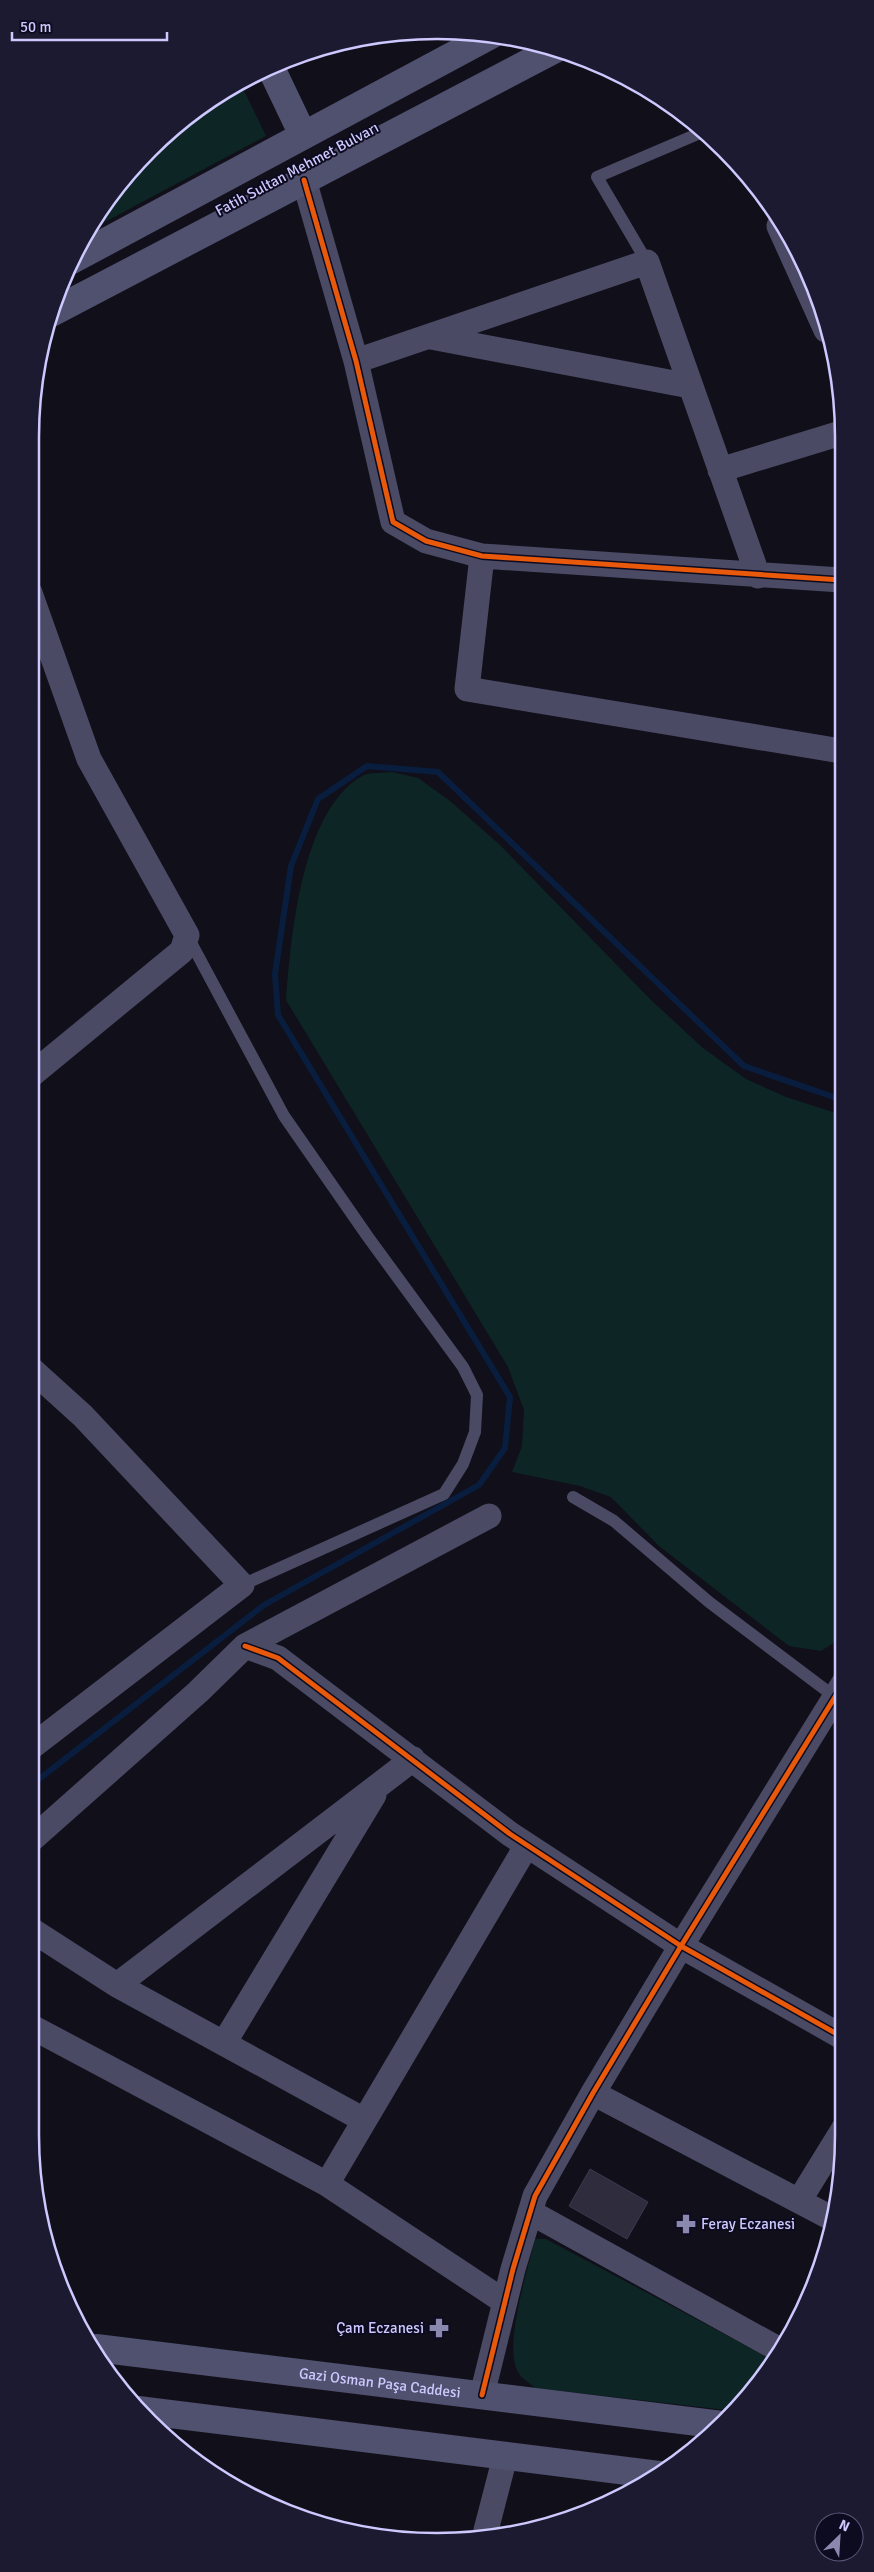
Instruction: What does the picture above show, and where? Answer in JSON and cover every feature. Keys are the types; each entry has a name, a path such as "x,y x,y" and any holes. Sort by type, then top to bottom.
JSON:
{"main road":[{"name":"Fatih Sultan Mehmet Bulvarı","path":"84,253 479,41"},
{"name":"Fatih Sultan Mehmet Bulvarı","path":"60,308 546,54"},
{"path":"274,74 304,134"},
{"name":"Gazi Osman Paşa Caddesi","path":"101,2349 712,2424"},
{"path":"150,2412 646,2474"}],"street":[{"path":"304,180 356,361 393,522 426,542 482,556 835,580"},
{"path":"356,361 647,262 758,576"},
{"path":"429,336 690,386"},
{"path":"720,470 835,435"},
{"path":"482,556 467,689 835,750"},
{"path":"39,618 90,759 187,935 182,951 39,1069"},
{"path":"39,1376 83,1416 242,1585 39,1741"},
{"path":"39,1833 198,1692 245,1646 489,1516"},
{"path":"245,1646 278,1658 527,1845 682,1946 835,2033"},
{"path":"482,2395 505,2302 535,2196 593,2093 835,1697"},
{"path":"117,1985 412,1759"},
{"path":"224,2043 382,1782"},
{"path":"327,2184 527,1845"},
{"path":"39,1935 117,1985 364,2120"},
{"path":"39,2031 327,2184 505,2302"},
{"path":"593,2093 827,2216"},
{"path":"798,2201 835,2143"},
{"path":"530,2212 774,2347"},
{"path":"486,2530 504,2457"}],"lane":[{"path":"647,262 597,177 696,135"},
{"path":"187,935 284,1116 368,1238 463,1367 477,1395 475,1432 463,1464 444,1494 242,1585"},
{"path":"573,1497 614,1521 710,1602 835,1687"}],"green space":[{"path":"243,89 266,136 101,224 121,195 155,155 195,121 238,92"},
{"path":"392,772 418,778 450,801 500,845 651,1000 703,1048 746,1079 786,1097 835,1113 835,1642 821,1651 789,1646 659,1546 611,1497 580,1486 512,1472 522,1446 524,1410 508,1367 286,1000 296,911 312,846 325,817 341,793 362,776 372,773"},
{"path":"535,2239 546,2239 767,2357 725,2410 535,2388 518,2372 514,2360 515,2326"}],"building":[{"path":"590,2169 648,2202 627,2239 569,2206"}],"waterway":[{"path":"39,1779 264,1605 479,1485 505,1448 510,1397 278,1015 275,974 291,866 318,799 367,766 438,772 744,1066 835,1098"}],"cycle path":[{"path":"304,180 356,361 393,522 426,541 482,556 835,580"},
{"path":"245,1646 278,1658 510,1834 681,1946 835,2033"},
{"path":"482,2395 513,2269 535,2196 593,2093 681,1946 835,1697"}],"place":[{"name":"Feray Eczanesi","path":"686,2224"},
{"name":"Çam Eczanesi","path":"439,2328"}]}
